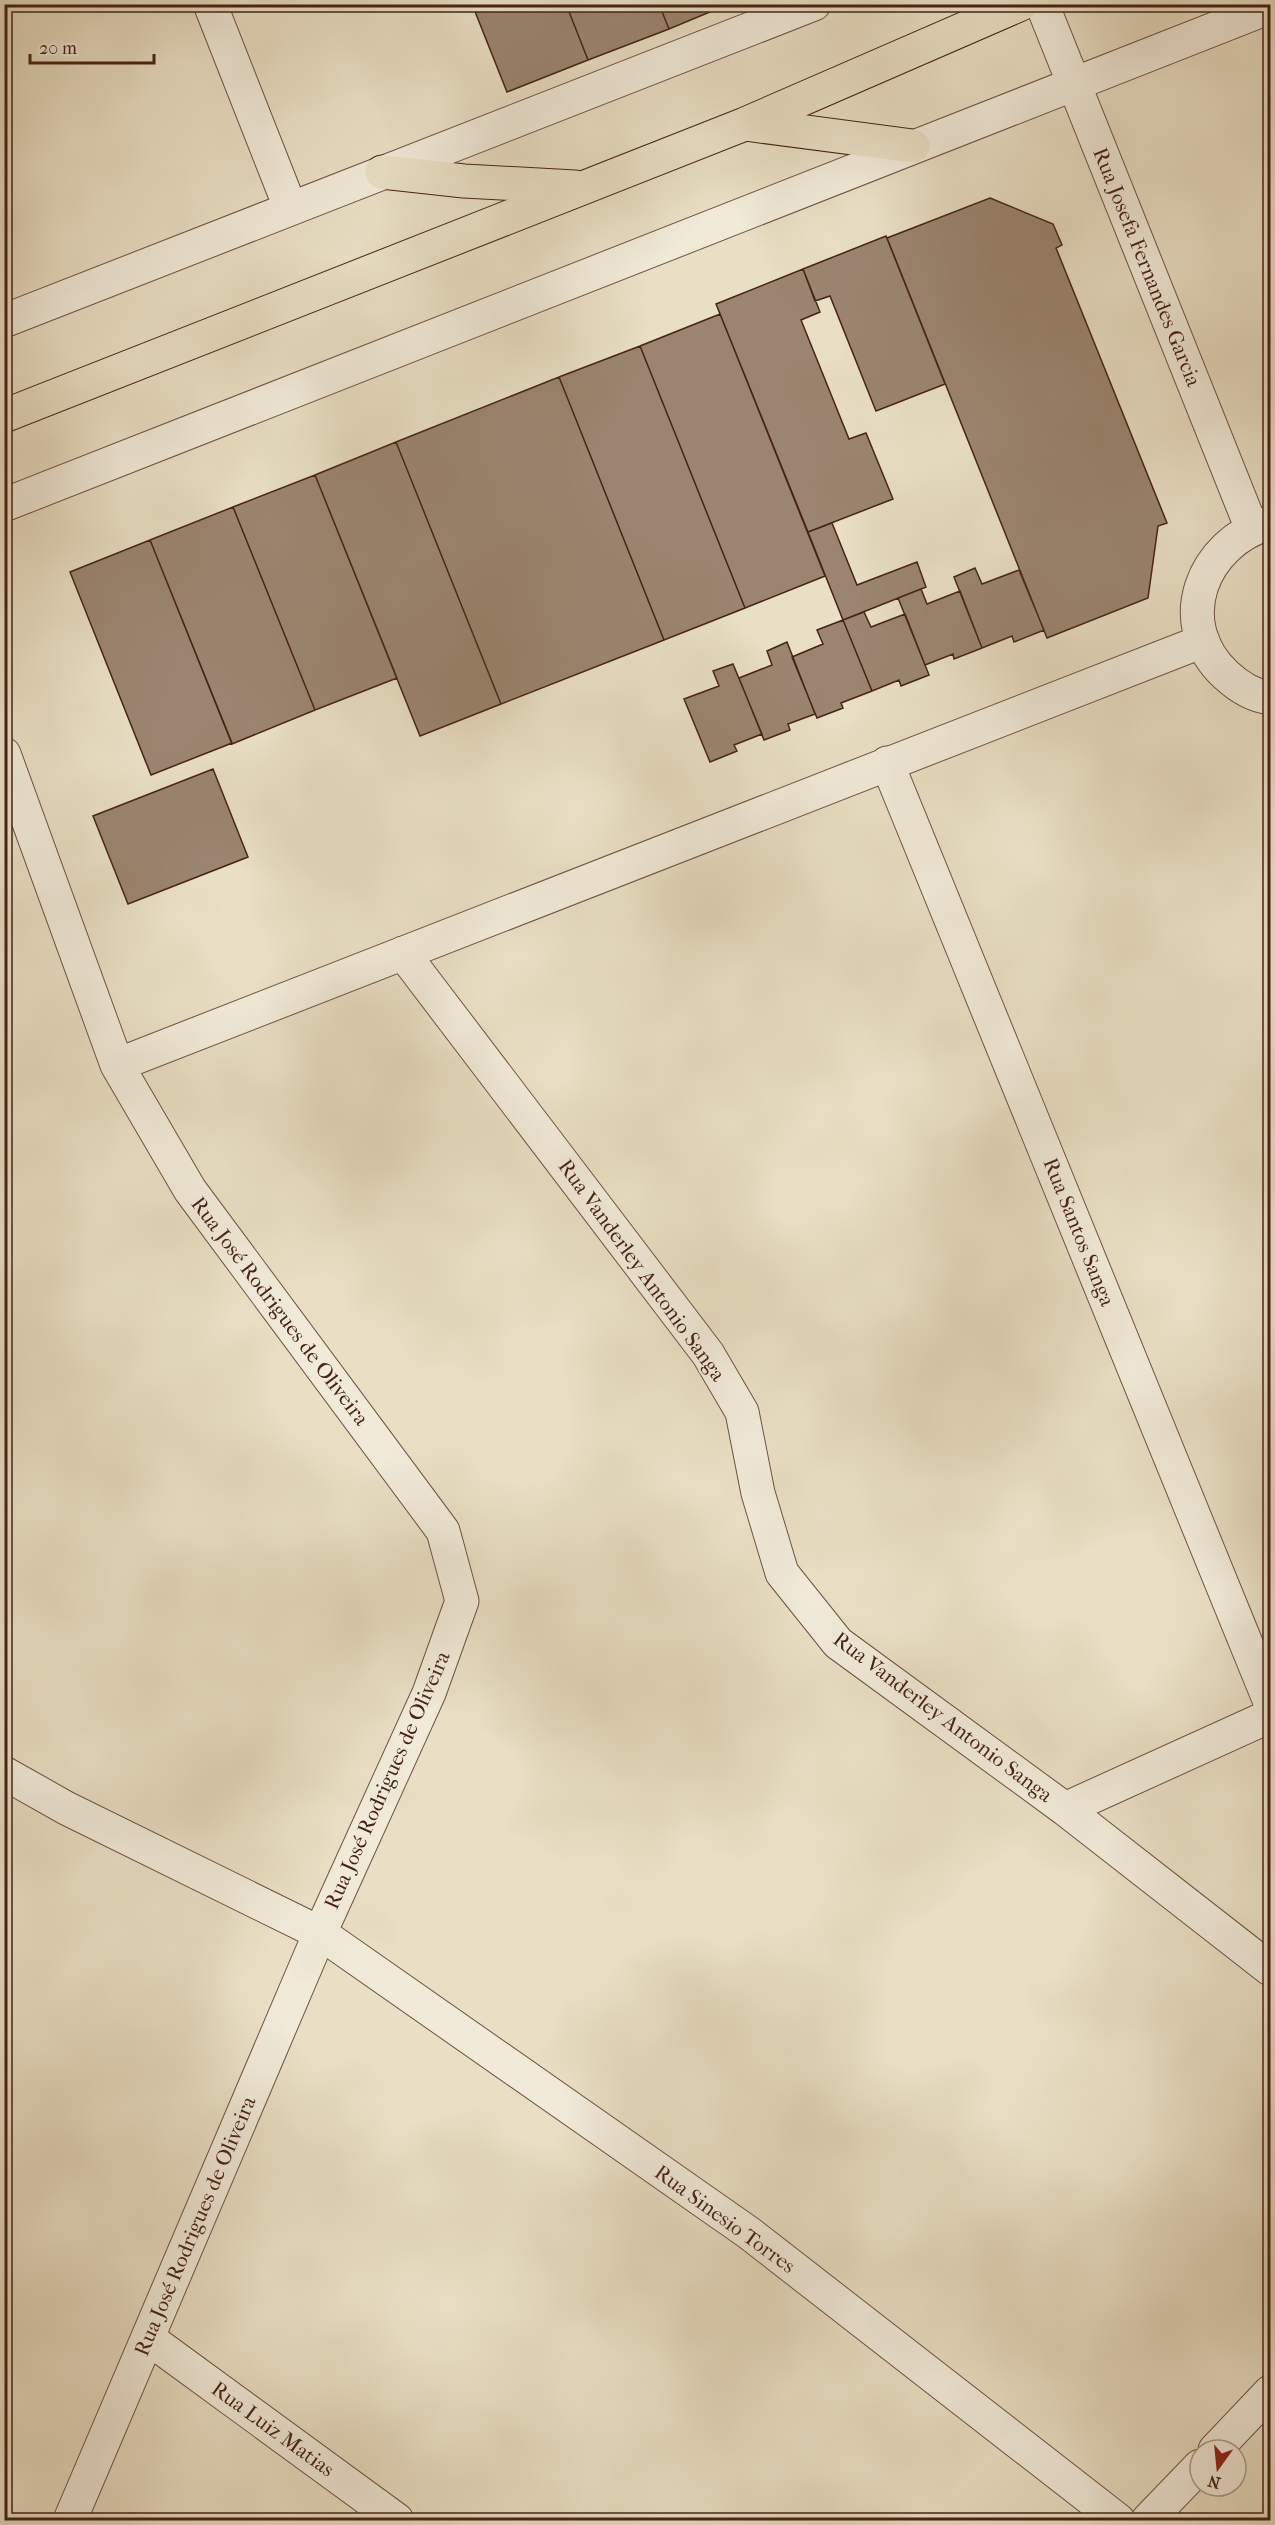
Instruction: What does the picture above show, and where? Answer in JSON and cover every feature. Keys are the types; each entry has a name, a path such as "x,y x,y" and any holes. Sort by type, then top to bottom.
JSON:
{"main road":[{"path":"4,416 746,124 1021,4"},
{"path":"746,124 913,146"},
{"path":"382,171 464,181 586,188"}],"street":[{"path":"210,4 290,207"},
{"path":"4,321 290,207 814,4"},
{"name":"Rua Josefa Fernandes Garcia","path":"1042,4 1261,526"},
{"path":"4,504 1270,7"},
{"path":"1261,526 1229,543 1212,563 1201,588 1198,614 1203,640 1216,665 1237,685 1270,698"},
{"path":"117,1065 1203,640"},
{"name":"Rua José Rodrigues de Oliveira","path":"4,754 117,1065 190,1190 443,1531 462,1601 429,1693 320,1933 70,2520"},
{"name":"Rua Santos Sanga","path":"887,763 1270,1702"},
{"name":"Rua Vanderley Antonio Sanga","path":"403,953 708,1353 742,1412 758,1493 782,1573 838,1643 1065,1809 1270,1969"},
{"path":"1065,1809 1270,1716"},
{"name":"Rua Sinesio Torres","path":"4,1773 66,1808 320,1933 749,2233 1118,2520"},
{"name":"Rua Luiz Matias","path":"148,2338 398,2520"},
{"path":"1226,2438 1270,2392"},
{"path":"1148,2520 1188,2478"}],"building":[{"path":"472,4 566,4 588,60 507,92"},
{"path":"566,4 659,4 669,29 588,60"},
{"path":"659,4 729,4 669,29"},
{"path":"990,198 1053,224 1062,245 1056,248 1167,523 1158,526 1148,598 1047,638 887,238"},
{"path":"886,236 945,384 876,411 830,296 815,301 803,269"},
{"path":"803,269 820,312 801,320 849,439 866,433 893,499 808,532 716,304"},
{"path":"720,314 825,576 745,608 640,346"},
{"path":"640,346 745,608 664,640 559,377"},
{"path":"559,377 664,640 501,704 396,442"},
{"path":"396,442 501,704 420,736 315,475"},
{"path":"315,475 397,678 315,710 233,507"},
{"path":"233,507 315,710 232,744 150,540"},
{"path":"832,523 857,585 917,562 926,587 843,620 808,532"},
{"path":"150,540 232,743 151,775 70,572"},
{"path":"975,568 982,584 1019,570 1044,630 1014,642 1012,636 982,648 954,577"},
{"path":"921,589 927,604 960,591 982,648 954,659 953,654 925,665 898,598"},
{"path":"864,612 871,627 905,614 929,675 901,686 899,680 872,691 843,620"},
{"path":"843,620 872,691 841,703 843,708 817,718 792,657 823,644 817,630"},
{"path":"787,642 815,714 788,724 790,730 764,740 739,678 772,665 767,651"},
{"path":"733,664 762,734 734,745 737,751 710,762 684,699 719,686 713,671"},
{"path":"213,769 248,857 128,904 93,816"}]}
